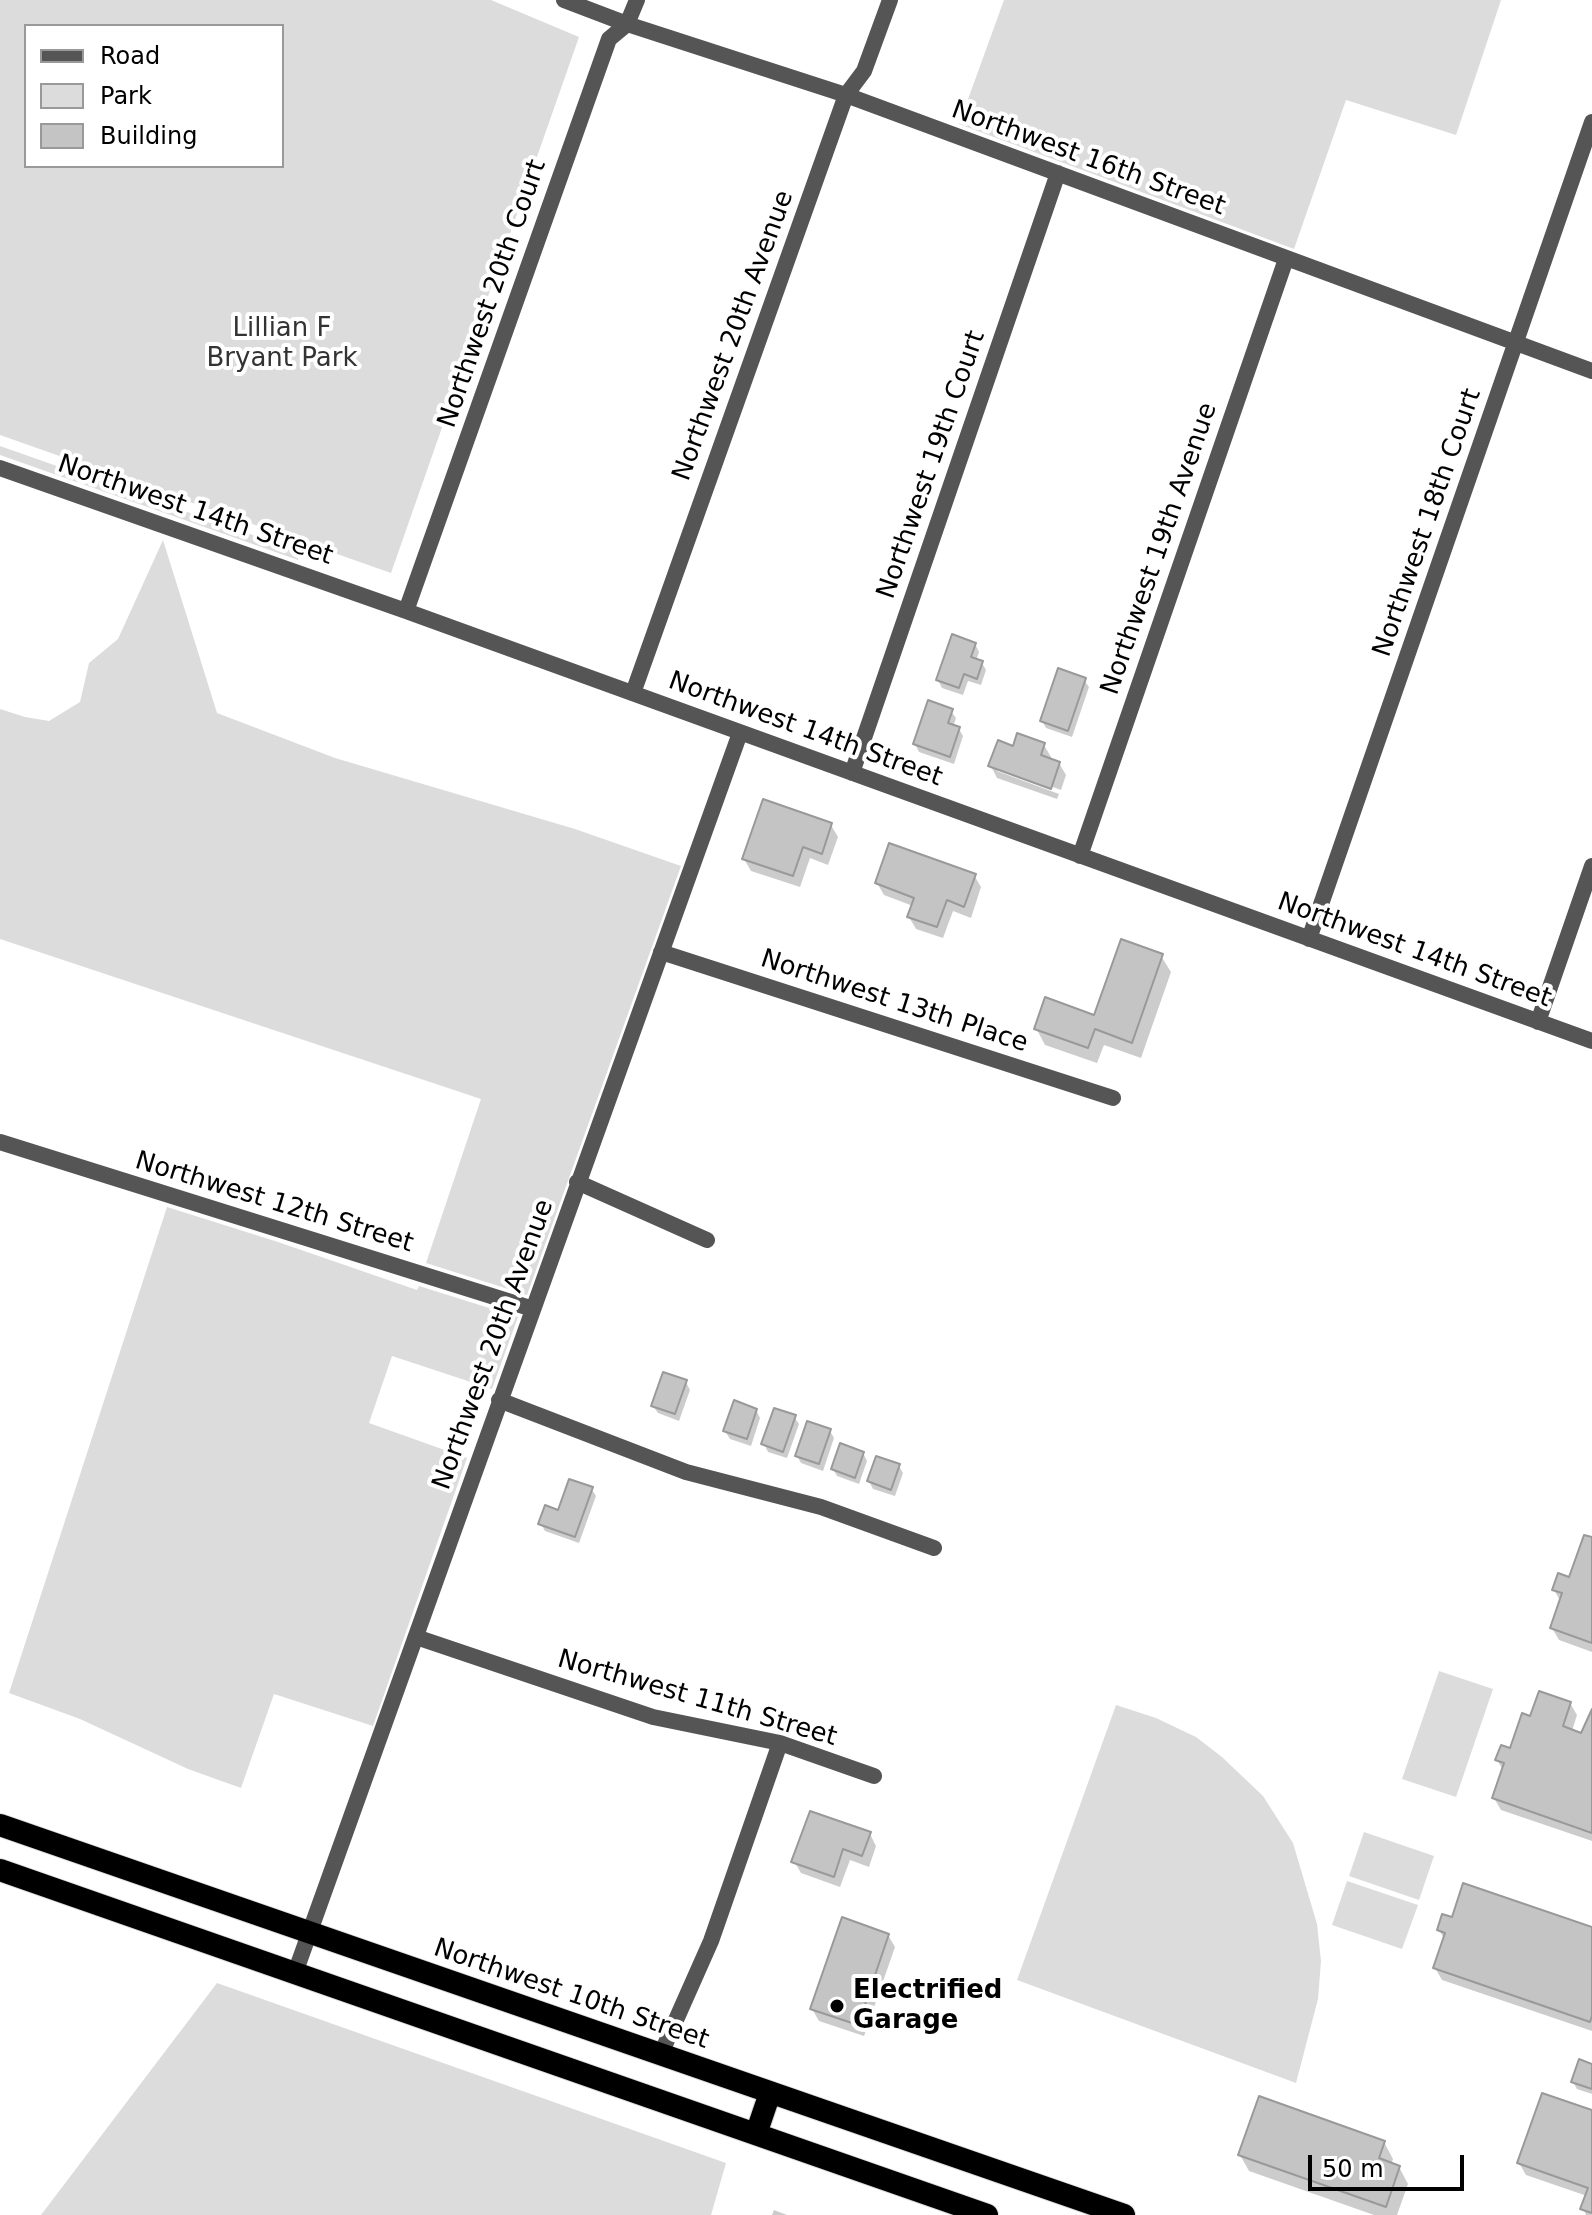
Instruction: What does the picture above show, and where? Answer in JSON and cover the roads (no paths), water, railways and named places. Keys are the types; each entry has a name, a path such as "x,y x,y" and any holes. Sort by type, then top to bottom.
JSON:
{"highway":[{"name":"Northwest 10th Street","path":"0,1825 1124,2215"},
{"path":"0,1870 987,2215"},
{"path":"756,2134 770,2093"}],"street":[{"name":"Northwest 16th Street","path":"564,0 627,24 846,95 1592,371"},
{"name":"Northwest 20th Court","path":"406,611 609,39 627,24 637,0"},
{"name":"Northwest 20th Avenue","path":"633,693 846,95 864,71 890,0"},
{"name":"Northwest 18th Court","path":"1309,939 1592,122"},
{"name":"Northwest 19th Court","path":"852,773 1058,173"},
{"name":"Northwest 19th Avenue","path":"1080,856 1286,259"},
{"name":"Northwest 14th Street","path":"0,468 406,611 1592,1041"},
{"name":"Northwest 20th Avenue","path":"295,1973 740,733"},
{"path":"1538,1022 1592,866"},
{"name":"Northwest 13th Place","path":"661,952 1113,1098"},
{"name":"Northwest 12th Street","path":"0,1142 533,1309"},
{"path":"577,1182 707,1240"},
{"path":"499,1400 686,1472 821,1507 934,1548"},
{"name":"Northwest 11th Street","path":"416,1637 653,1717 780,1743 874,1776"},
{"path":"660,2056 711,1941 780,1743"}],"place":[{"name":"Electrified Garage","path":"837,2006"}],"park label":[{"name":"Lillian F Bryant Park","path":"282,344"}]}
